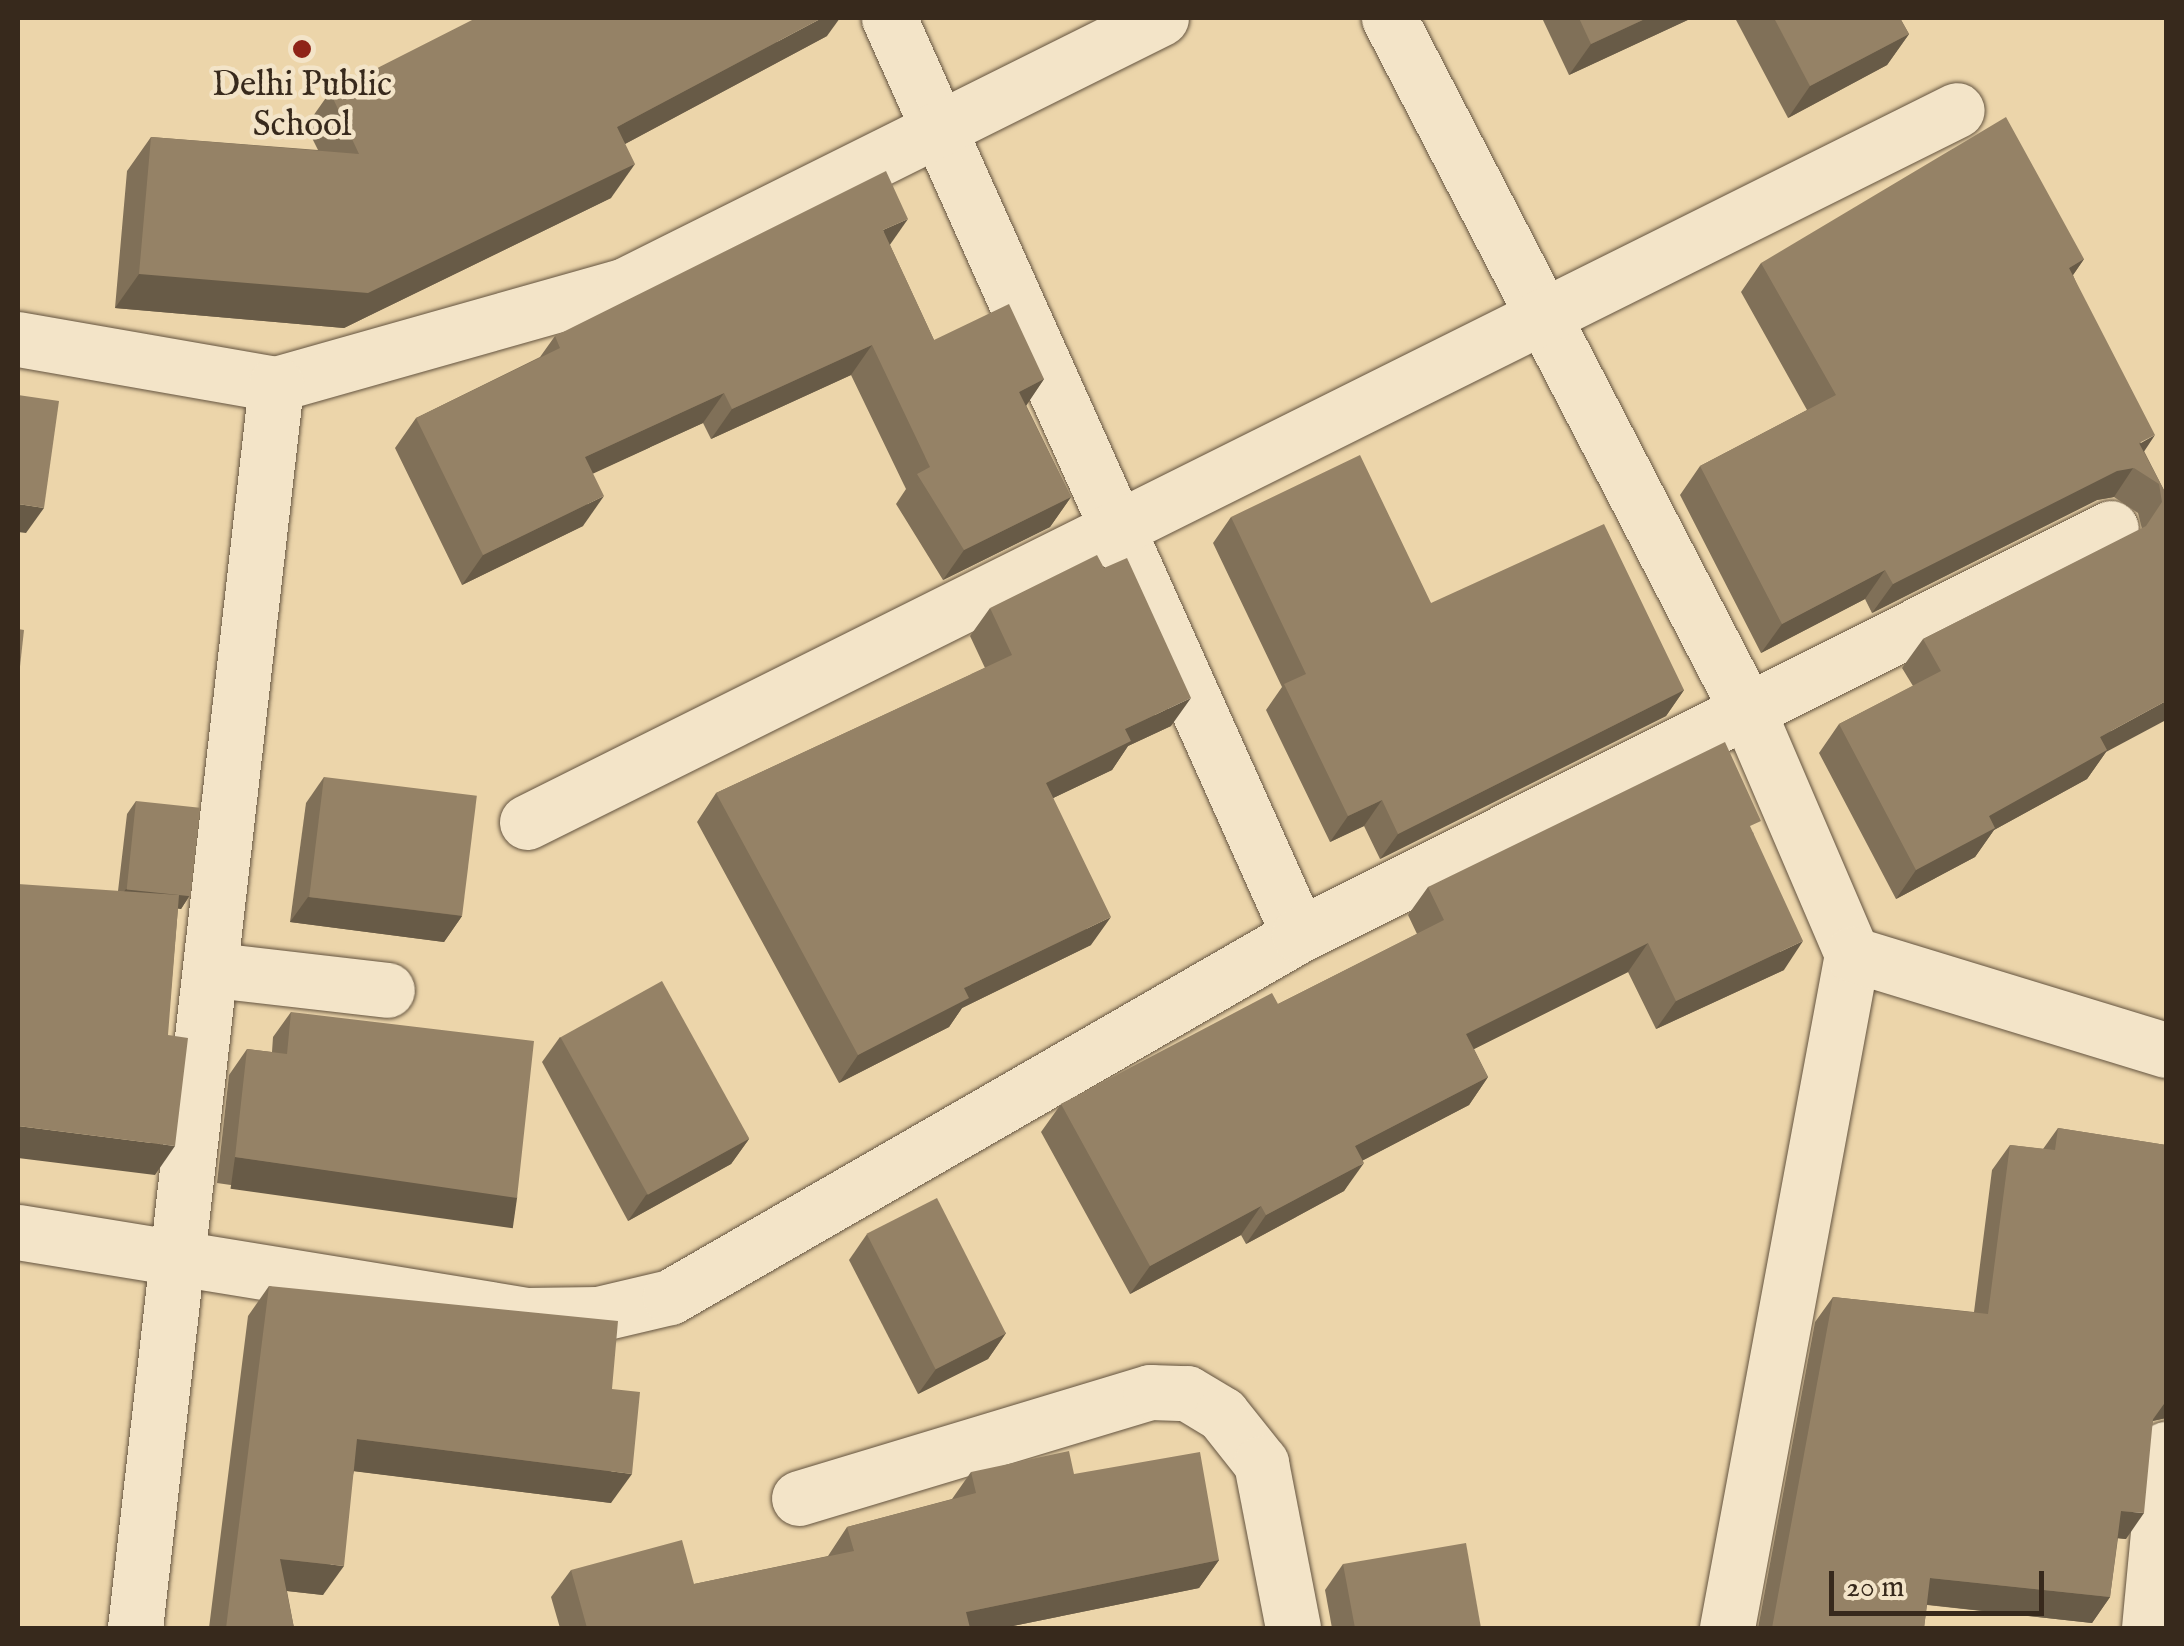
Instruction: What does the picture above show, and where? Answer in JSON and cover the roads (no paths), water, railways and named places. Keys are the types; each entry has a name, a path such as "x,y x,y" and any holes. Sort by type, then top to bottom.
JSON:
{"street":[{"path":"888,18 944,126 1299,935"},
{"path":"18,339 276,384 623,286 1161,18"},
{"path":"1389,18 1750,716 1845,937 1727,1628"},
{"path":"527,822 1123,531 1957,110"},
{"path":"135,1628 177,1256 215,970 276,384"},
{"path":"18,1232 527,1315 598,1314 670,1296 1299,935 1750,716 2111,528"},
{"path":"1845,937 2166,1050"},
{"path":"215,970 387,990"},
{"path":"799,1498 1150,1392 1187,1393 1222,1414 1261,1463 1293,1628"},
{"path":"2149,1628 2166,1449"}],"place":[{"name":"Delhi Public School","path":"302,49"}]}
